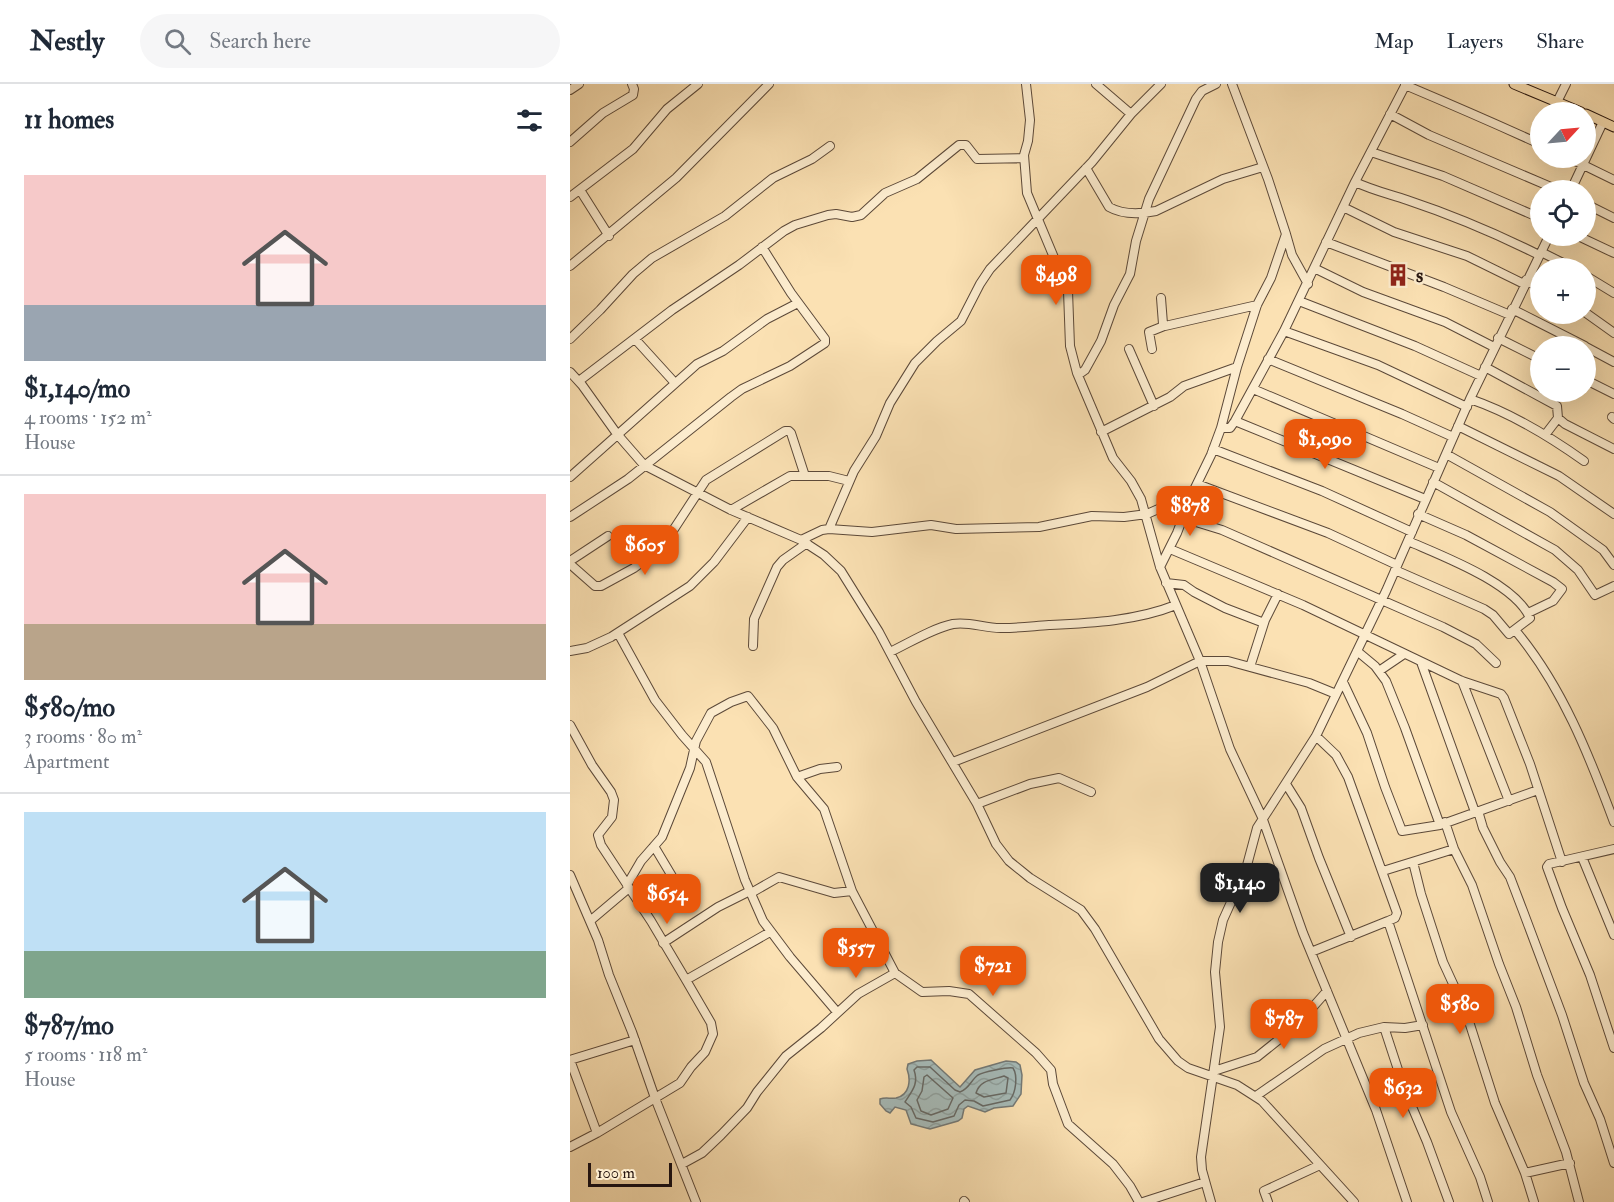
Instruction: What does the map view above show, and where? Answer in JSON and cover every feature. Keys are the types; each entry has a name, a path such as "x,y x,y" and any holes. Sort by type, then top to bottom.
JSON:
{"main road":[{"path":"1514,84 1557,102"},
{"path":"1596,119 1614,127"}],"street":[{"path":"570,90 579,84"},
{"path":"570,142 603,113 633,95 632,84"},
{"path":"570,197 633,149 667,109 698,84"},
{"path":"570,266 609,236 676,178 770,84"},
{"path":"1026,84 1030,131 1024,158 1026,194 1068,291 1070,346 1078,375 1113,458 1135,487 1147,514 1166,583 1200,661 1230,749 1262,817 1311,952 1376,1110 1407,1202"},
{"path":"1096,84 1131,114"},
{"path":"829,529 861,457 876,436 884,413 915,363 961,321 990,269 1086,168 1131,114 1161,84"},
{"path":"1078,375 1087,367 1101,341 1114,305 1130,274 1136,241 1155,182 1196,99 1202,91 1216,84"},
{"path":"1232,84 1263,166 1292,255 1308,284"},
{"path":"1557,102 1566,84"},
{"path":"1221,428 1230,428 1253,389 1308,284 1355,182 1406,85 1445,100 1465,112 1530,140"},
{"path":"1390,114 1429,135 1535,180"},
{"path":"1596,137 1603,122"},
{"path":"579,381 672,310 795,225 836,214 852,217 861,215 885,193 917,179 959,145 966,145 977,159 1024,158"},
{"path":"570,339 633,274 652,258 725,216 773,178 812,159 830,146"},
{"path":"1371,152 1443,176 1530,214"},
{"path":"1086,168 1109,207 1130,213 1145,213 1156,211 1223,178 1263,166"},
{"path":"1591,168 1614,180"},
{"path":"1355,182 1551,258"},
{"path":"580,190 609,236"},
{"path":"1343,207 1394,232 1467,256 1530,284"},
{"path":"1596,209 1614,218"},
{"path":"1160,567 1170,549 1221,428 1257,305 1271,278 1286,234"},
{"path":"1326,242 1511,312 1562,336"},
{"path":"1596,244 1614,253"},
{"path":"1211,1202 1201,1156 1220,1027 1215,972 1223,920 1244,875 1251,846 1262,817 1316,736 1343,682 1480,376 1544,246"},
{"path":"570,517 628,479 731,397 790,366 825,343 825,339 798,303 762,247"},
{"path":"1314,268 1372,296 1445,322 1494,347"},
{"path":"1596,282 1614,293"},
{"path":"1161,298 1164,326"},
{"path":"1299,301 1415,346 1480,376"},
{"path":"570,477 697,364 723,351 767,320 798,303"},
{"path":"1152,349 1149,332 1164,326 1257,305"},
{"path":"1596,320 1614,333"},
{"path":"1284,331 1378,365 1468,403 1498,410 1545,435 1584,461"},
{"path":"1498,338 1530,354"},
{"path":"635,339 675,383"},
{"path":"1130,349 1154,406"},
{"path":"1596,353 1614,362"},
{"path":"1268,359 1453,437"},
{"path":"1101,432 1154,406 1184,386 1237,367"},
{"path":"1485,367 1555,404 1558,408 1558,418 1545,435"},
{"path":"570,372 617,434 644,465 731,510 804,542 842,571 890,652 915,702 977,804 996,844 1009,861 1030,878 1081,910 1169,1052 1188,1068 1214,1074 1256,1096 1285,1125 1353,1202"},
{"path":"1596,385 1614,394"},
{"path":"1253,389 1439,468"},
{"path":"1558,418 1565,424 1614,448"},
{"path":"1235,421 1425,499"},
{"path":"1458,426 1558,476 1614,514"},
{"path":"608,536 570,563 595,586 609,582 654,553 674,529 706,480 784,431 791,433 805,476"},
{"path":"1213,449 1322,491 1412,531"},
{"path":"1446,454 1550,512 1604,550 1614,565"},
{"path":"731,510 790,476 829,476 849,481"},
{"path":"1433,482 1555,550 1578,570 1595,595 1614,586"},
{"path":"1197,484 1312,526 1484,609 1499,620 1508,633 1530,618 1514,598 1493,582 1458,563 1408,541"},
{"path":"753,646 754,619 777,567 804,542 822,530 872,532 931,525 956,529 1039,527 1092,516 1124,517 1147,514 1192,494"},
{"path":"1418,514 1492,548 1553,582 1562,590 1550,603 1527,613"},
{"path":"570,651 587,648 618,633 698,580 718,558 748,517"},
{"path":"1183,518 1222,530 1472,641 1496,663"},
{"path":"1170,549 1278,594 1462,681 1495,692 1504,698 1562,862"},
{"path":"1166,583 1184,585 1225,608 1264,624"},
{"path":"1250,667 1264,624 1278,594"},
{"path":"890,652 939,628 955,624 967,623 978,627 1003,628 1090,623 1145,615 1176,605"},
{"path":"1515,630 1561,698 1603,790 1614,822"},
{"path":"618,633 656,700 706,762 750,892 770,932 837,1012"},
{"path":"1357,651 1379,671 1389,688 1442,824 1472,885 1516,1007 1537,1075 1570,1163 1579,1202"},
{"path":"1379,671 1404,654"},
{"path":"953,762 1147,687 1200,661 1219,660 1250,667 1315,685 1336,694"},
{"path":"1421,662 1476,812 1509,877 1523,911 1614,1163"},
{"path":"1462,681 1509,801"},
{"path":"1343,682 1367,733 1402,831 1442,824 1538,790"},
{"path":"590,921 628,886 641,861 662,837 690,768 694,748 713,710 748,696 773,728 797,777 824,809 852,891 895,973 922,992 949,991 969,994 1036,1053 1051,1070 1053,1084 1068,1124 1113,1164 1141,1202 1205,1182"},
{"path":"570,725 592,765 611,792 614,804 612,817 598,835 601,844 686,980 711,1023 713,1034 705,1052 680,1083 570,1147"},
{"path":"1311,952 1397,916 1397,910 1348,777 1336,755 1316,736"},
{"path":"797,777 820,769 837,767"},
{"path":"977,804 1030,784 1059,778 1091,792"},
{"path":"1286,784 1301,808 1351,937"},
{"path":"654,846 682,893"},
{"path":"1383,871 1454,849"},
{"path":"1614,849 1549,864 1547,867 1564,915 1594,984 1614,1048"},
{"path":"1582,857 1614,935"},
{"path":"1413,862 1440,954 1462,1001 1495,1103 1534,1202"},
{"path":"570,875 572,886 590,921 696,1202"},
{"path":"663,943 718,907 780,877 834,893 852,891"},
{"path":"1388,921 1454,1122 1480,1177 1488,1202"},
{"path":"686,980 770,932"},
{"path":"682,1164 702,1152 747,1108 786,1056 858,994 895,973"},
{"path":"1214,1074 1257,1057 1297,1025 1327,991"},
{"path":"1256,1096 1324,1049 1347,1039 1371,1029 1423,1025"},
{"path":"1384,1027 1404,1088 1449,1202"},
{"path":"597,1133 570,1060 635,1040"},
{"path":"1524,1173 1570,1163"},
{"path":"1268,1202 1264,1191 1320,1165"}],"water":[{"path":"931,1060 960,1087 975,1070 1006,1061 1016,1062 1020,1065 1022,1075 1021,1094 1013,1106 994,1108 985,1112 968,1106 958,1121 930,1129 911,1124 906,1110 895,1107 890,1113 886,1111 880,1104 880,1099 896,1098 904,1094 909,1082 908,1064"}],"place":[{"name":"s","path":"1398,275"}]}
